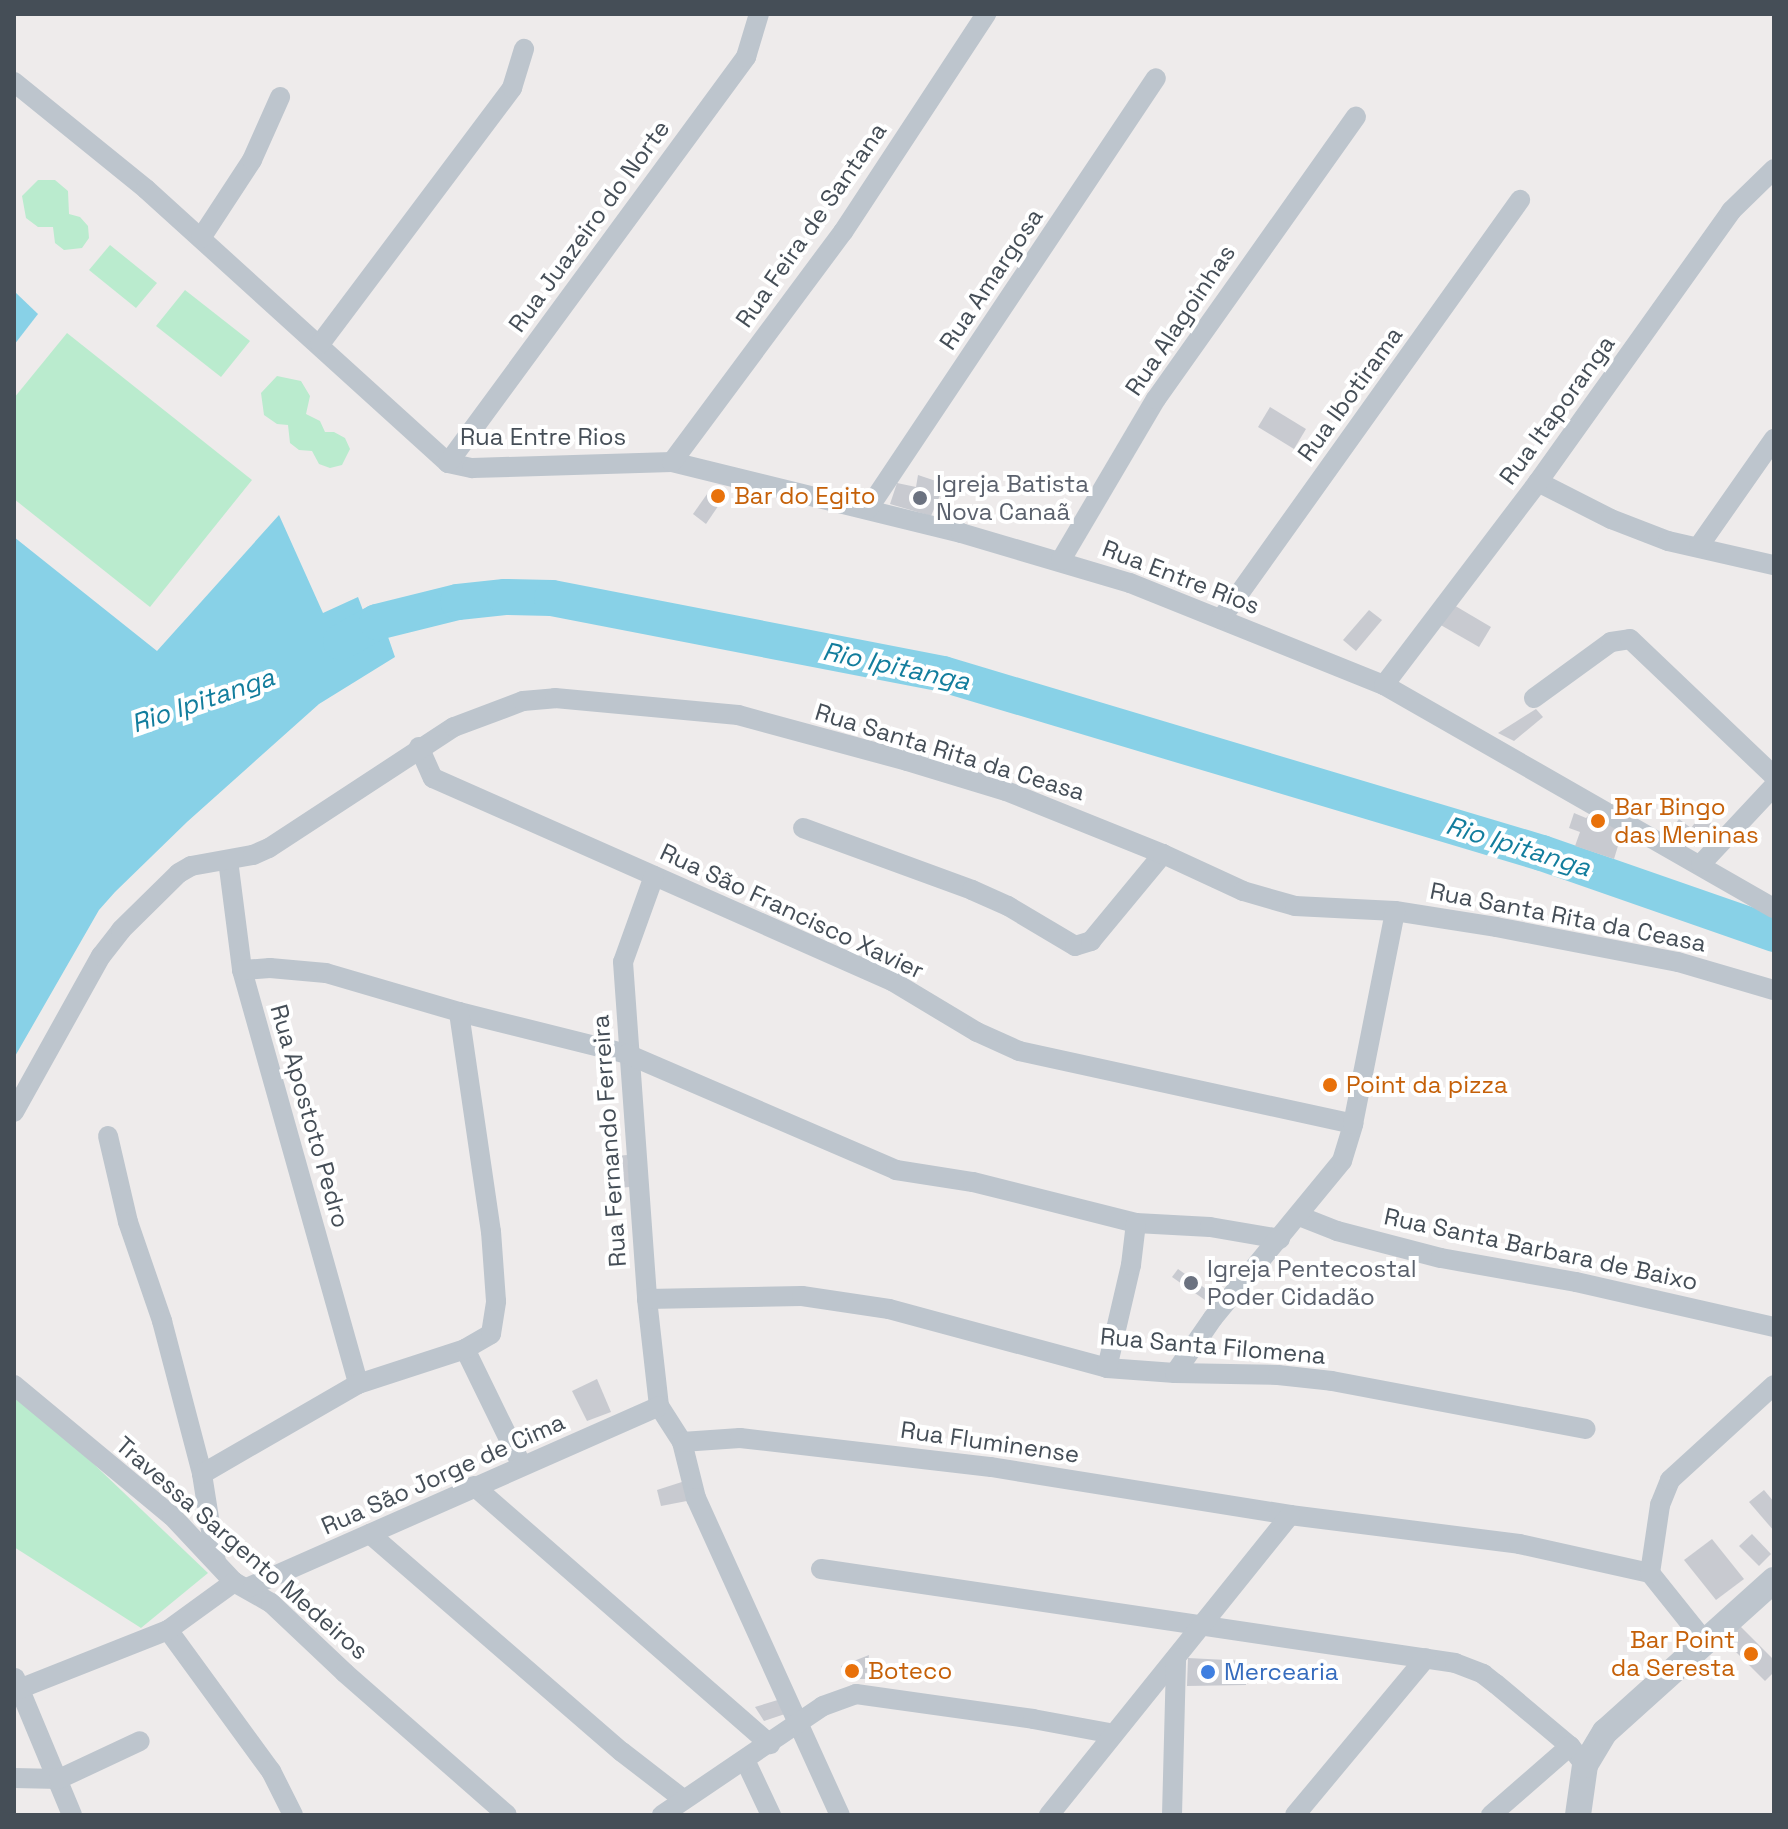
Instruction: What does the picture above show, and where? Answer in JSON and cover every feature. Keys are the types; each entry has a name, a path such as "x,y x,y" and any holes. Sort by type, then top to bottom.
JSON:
{"street":[{"name":"Rua Juazeiro do Norte","path":"448,463 746,57 759,14"},
{"name":"Rua Feira de Santana","path":"672,462 843,232 986,14"},
{"path":"320,344 512,88 524,49"},
{"name":"Rua Amargosa","path":"868,509 1156,78"},
{"name":"Rua Entre Rios","path":"14,82 201,238 448,463 472,468 672,462 1061,560 1221,619 1384,685 1772,904"},
{"path":"201,238 252,160 280,97"},
{"name":"Rua Alagoinhas","path":"1061,560 1156,399 1356,117"},
{"name":"Rua Itaporanga","path":"1384,685 1538,482 1731,211 1774,169"},
{"name":"Rua Ibotirama","path":"1221,619 1520,200"},
{"path":"1699,546 1774,439"},
{"path":"1538,482 1638,530 1774,565"},
{"path":"1534,698 1611,642 1630,639 1774,776"},
{"name":"Rua Santa Rita da Ceasa","path":"228,860 269,848 419,747 486,712 544,699 596,699 738,715 1006,791 1272,900 1295,906 1395,911 1622,949 1774,990"},
{"name":"Rua São Francisco Xavier","path":"419,747 433,778 892,981 977,1032 1019,1051 1105,1073 1353,1124"},
{"path":"1701,864 1774,786"},
{"path":"803,828 972,890 1080,947 1091,941 1163,854"},
{"path":"14,1112 101,956 121,930 179,873 191,866 228,860"},
{"name":"Rua Apostoto Pedro","path":"228,860 242,970 358,1384"},
{"name":"Rua Fernando Ferreira","path":"654,876 623,962 627,1054 659,1406"},
{"path":"1175,1373 1213,1318 1342,1161 1353,1124 1395,911"},
{"path":"242,970 283,968 326,973 459,1012 627,1054 896,1170 973,1182 1136,1223 1210,1227 1280,1239"},
{"path":"202,1474 358,1384 485,1340 495,1320 491,1232 459,1012"},
{"path":"108,1136 128,1222 162,1321 202,1474 216,1562"},
{"name":"Rua Santa Barbara de Baixo","path":"1299,1216 1337,1231 1441,1258 1637,1295 1774,1327"},
{"path":"1107,1368 1131,1265 1136,1223"},
{"name":"Rua Santa Filomena","path":"647,1299 802,1296 889,1309 1107,1368 1278,1375 1332,1381 1586,1429"},
{"path":"465,1349 522,1466"},
{"name":"Travessa Sargento Medeiros","path":"14,1385 172,1516 241,1585 271,1603 345,1673 507,1815"},
{"path":"1706,1643 1650,1573 1660,1505 1670,1480 1774,1385"},
{"path":"659,1406 682,1442 696,1498 840,1815"},
{"name":"Rua São Jorge de Cima","path":"17,1682 168,1630 241,1585 370,1534 659,1406"},
{"name":"Rua Fluminense","path":"682,1442 740,1438 991,1467 1290,1515 1519,1544 1650,1573"},
{"path":"474,1486 770,1744"},
{"path":"1051,1812 1290,1515"},
{"path":"370,1534 622,1752 684,1800"},
{"path":"821,1569 1455,1663 1483,1674 1578,1756 1578,1815"},
{"path":"1491,1815 1578,1756 1774,1580"},
{"path":"168,1630 271,1771 293,1815"},
{"path":"1172,1815 1176,1658"},
{"path":"1295,1815 1426,1658"},
{"path":"17,1682 72,1815"},
{"path":"662,1815 831,1701 856,1694 1033,1719 1114,1734"},
{"path":"14,1778 59,1779 140,1741"},
{"path":"745,1760 771,1815"}],"green space":[{"path":"38,180 55,180 68,191 69,214 80,217 88,226 89,238 82,248 64,250 55,243 53,227 38,227 26,218 22,196"},
{"path":"110,245 157,283 136,308 89,270"},
{"path":"185,290 250,341 221,377 156,326"},
{"path":"67,333 252,480 150,607 14,499 14,398"},
{"path":"277,376 301,381 310,396 306,414 320,421 325,432 334,432 345,438 350,449 342,465 330,468 319,464 312,451 299,450 290,443 288,425 277,424 264,415 261,393"},
{"path":"14,1388 208,1573 141,1628 14,1547"}],"water":[{"path":"14,291 38,314 14,345"},
{"path":"279,515 323,613 358,597 364,613 378,608 395,657 319,704 187,822 115,892 99,910 14,1058 14,537 157,651"}],"building":[{"path":"1270,407 1306,429 1294,449 1258,427"},
{"path":"918,475 945,484 931,516 890,504 897,483 916,487"},
{"path":"712,487 727,493 706,524 693,514"},
{"path":"1452,604 1491,627 1479,647 1439,624"},
{"path":"1369,610 1382,620 1356,651 1343,640"},
{"path":"1536,709 1543,717 1514,741 1498,733"},
{"path":"1593,811 1625,823 1614,859 1575,846 1580,832 1569,828 1574,813 1586,818"},
{"path":"1701,815 1715,826 1698,847 1673,827 1679,819 1691,828"},
{"path":"627,1155 630,1187 607,1189 605,1157"},
{"path":"1178,1269 1213,1294 1205,1300 1172,1277"},
{"path":"597,1379 611,1412 587,1421 572,1391"},
{"path":"688,1480 692,1500 661,1506 657,1490"},
{"path":"1764,1490 1774,1502 1774,1531 1749,1502"},
{"path":"1752,1534 1771,1554 1759,1566 1739,1546"},
{"path":"1712,1539 1744,1579 1716,1600 1684,1560"},
{"path":"1736,1622 1774,1660 1774,1672 1765,1681 1721,1637"},
{"path":"869,1655 866,1679 845,1679 841,1666"},
{"path":"1188,1658 1246,1661 1246,1685 1187,1686"},
{"path":"781,1699 788,1713 764,1721 755,1707"}],"waterway":[{"name":"Rio Ipitanga","path":"341,642 377,622 458,602 505,597 552,598 943,674 1542,853 1774,934"}],"place":[{"name":"Bar do Egito","path":"718,496"},
{"name":"Igreja Batista Nova Canaã","path":"920,498"},
{"name":"Bar Bingo das Meninas","path":"1598,821"},
{"name":"Point da pizza","path":"1330,1085"},
{"name":"Igreja Pentecostal Poder Cidadão","path":"1191,1283"},
{"name":"Bar Point da Seresta","path":"1751,1654"},
{"name":"Boteco","path":"852,1671"},
{"name":"Mercearia","path":"1208,1672"}]}
